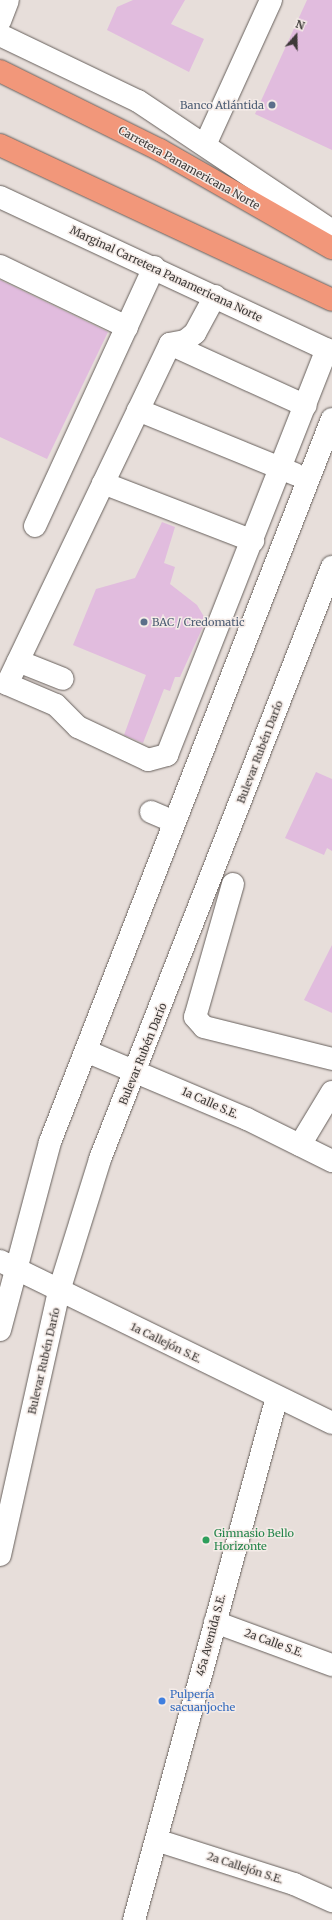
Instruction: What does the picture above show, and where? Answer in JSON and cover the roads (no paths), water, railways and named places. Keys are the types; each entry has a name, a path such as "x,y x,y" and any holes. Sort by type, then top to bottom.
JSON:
{"highway":[{"name":"Carretera Panamericana Norte","path":"0,71 160,150 332,248"},
{"path":"0,145 332,300"}],"street":[{"path":"0,21 8,0"},
{"path":"205,145 271,0"},
{"path":"0,34 138,101 332,231"},
{"name":"Marginal Carretera Panamericana Norte","path":"0,197 154,267 329,350"},
{"path":"0,266 126,327"},
{"path":"35,526 154,267"},
{"path":"170,344 185,342 196,333 215,296"},
{"path":"170,344 306,406"},
{"path":"170,344 7,684 56,705 78,727 148,760 167,755 329,350"},
{"path":"138,410 308,480"},
{"path":"0,1330 7,1264 43,1139 86,1051 332,419"},
{"path":"103,483 253,541"},
{"name":"Bulevar Rubén Darío","path":"0,1555 59,1291 100,1159 136,1071 332,567"},
{"path":"18,661 63,679"},
{"path":"151,812 174,822"},
{"path":"232,884 195,1017 204,1027 332,1059"},
{"name":"1a Calle S.E.","path":"86,1051 136,1071 300,1145 332,1162"},
{"path":"300,1145 332,1092"},
{"name":"1a Callejón S.E.","path":"7,1264 59,1291 332,1423"},
{"name":"45a Avenida S.E.","path":"134,1920 277,1397"},
{"name":"2a Calle S.E.","path":"215,1622 332,1665"},
{"name":"2a Callejón S.E.","path":"156,1840 294,1884 332,1901"}],"place":[{"name":"Banco Atlántida","path":"272,105"},
{"name":"BAC / Credomatic","path":"144,622"},
{"name":"Gimnasio Bello Horizonte","path":"206,1540"},
{"name":"Pulpería sacuanjoche","path":"162,1701"}]}
